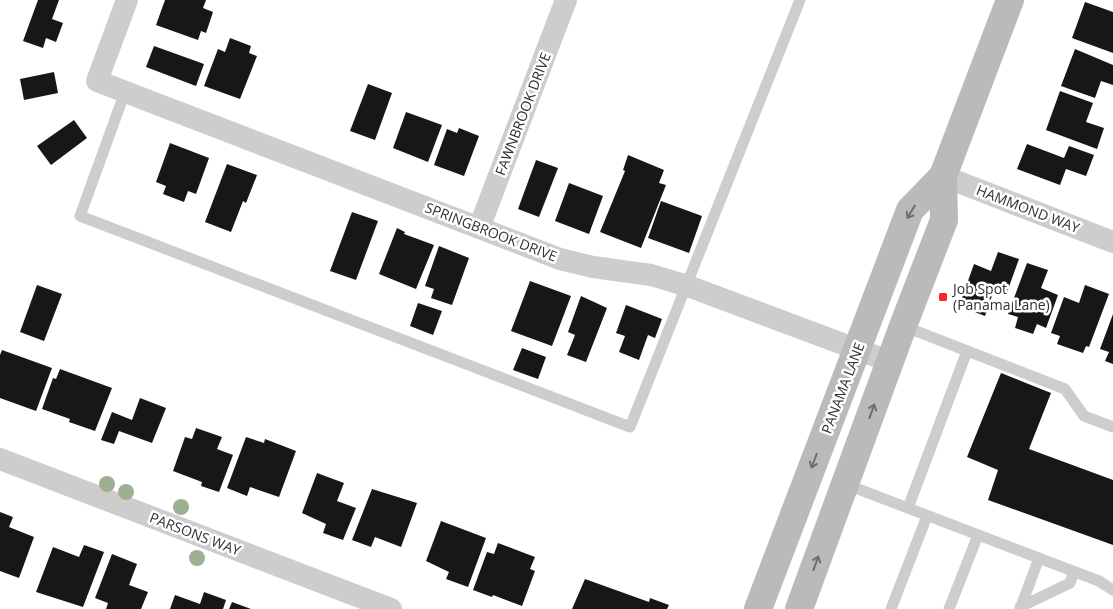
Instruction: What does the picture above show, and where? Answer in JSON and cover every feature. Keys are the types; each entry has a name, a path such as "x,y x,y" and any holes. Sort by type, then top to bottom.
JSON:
{"main road":[{"name":"PANAMA LANE","path":"799,609 944,220 943,176 1010,0"},
{"name":"PANAMA LANE","path":"758,609 910,210 943,176"}],"street":[{"name":"SPRINGBROOK DRIVE","path":"127,0 97,81 560,259 593,267 651,275 688,286 891,362"},
{"name":"FAWNBROOK DRIVE","path":"479,228 566,0"},
{"name":"HAMMOND WAY","path":"943,176 1113,242"},
{"name":"PARSONS WAY","path":"0,459 391,609"}],"lane":[{"path":"125,92 80,216 630,427 688,286 800,0"},
{"path":"903,326 1065,389 1084,416 1113,428"},
{"path":"908,508 967,352"},
{"path":"845,484 1099,581 1113,590"},
{"path":"891,609 927,516"},
{"path":"949,609 978,535"},
{"path":"1020,608 1039,558"},
{"path":"1020,608 1070,583 1074,572"}],"building":[{"path":"38,0 59,0 52,19 63,23 56,42 46,38 43,48 23,41"},
{"path":"165,0 206,0 203,8 213,12 206,33 201,31 198,40 156,25"},
{"path":"1085,2 1113,12 1113,53 1072,38"},
{"path":"230,38 251,46 249,53 257,56 240,99 204,86 218,49 225,52"},
{"path":"154,46 204,64 196,86 146,67"},
{"path":"1075,49 1113,65 1113,85 1101,81 1095,98 1061,86"},
{"path":"54,72 58,93 24,100 20,79"},
{"path":"368,84 392,93 375,140 350,131"},
{"path":"1060,91 1093,103 1086,122 1104,128 1097,149 1046,130"},
{"path":"406,112 442,125 428,162 393,148"},
{"path":"74,120 87,138 51,165 37,146"},
{"path":"459,128 479,136 464,176 434,165 447,129 457,133"},
{"path":"170,143 209,158 196,194 188,191 184,202 163,194 166,186 156,182"},
{"path":"1027,144 1064,158 1069,146 1094,155 1086,176 1066,169 1060,185 1017,169"},
{"path":"628,155 664,170 659,183 666,185 641,248 600,232 625,171 623,170"},
{"path":"536,160 558,168 539,217 518,209"},
{"path":"227,164 257,175 246,203 243,201 231,232 205,222"},
{"path":"569,183 603,196 589,234 555,221"},
{"path":"661,201 702,216 689,253 648,238"},
{"path":"352,212 378,221 356,280 330,271"},
{"path":"397,228 405,232 404,234 434,245 416,289 379,274"},
{"path":"439,246 469,258 452,305 431,298 434,289 425,286"},
{"path":"998,252 1019,259 1006,295 994,290 985,316 959,306 974,264 991,271"},
{"path":"1027,263 1048,270 1041,288 1058,295 1046,328 1037,324 1033,334 1015,328 1018,317 1008,314"},
{"path":"530,281 571,296 552,346 511,331"},
{"path":"37,285 62,294 44,341 20,332"},
{"path":"1085,285 1109,294 1089,347 1086,346 1083,353 1057,344 1060,336 1051,333 1064,297 1079,303"},
{"path":"581,296 607,308 586,362 567,355 575,335 568,332"},
{"path":"418,303 442,311 433,335 410,326"},
{"path":"626,305 662,319 655,338 648,335 639,360 619,352 625,336 616,333"},
{"path":"1113,314 1113,364 1105,361 1109,352 1100,349"},
{"path":"522,348 546,357 538,379 513,370"},
{"path":"2,350 52,368 36,411 0,398 0,355"},
{"path":"60,369 112,388 95,431 69,422 70,419 42,409 53,378 56,379"},
{"path":"1001,373 1051,393 1029,449 1113,480 1113,545 988,500 998,470 967,457"},
{"path":"140,398 166,408 152,443 119,431 114,444 101,440 112,412 132,420"},
{"path":"196,428 222,437 217,449 233,455 219,492 201,486 202,482 173,471 185,437 192,439"},
{"path":"246,437 264,443 265,439 296,451 279,497 250,487 247,496 227,488"},
{"path":"317,473 344,483 337,501 356,508 343,540 323,533 326,524 302,513"},
{"path":"372,489 417,503 401,547 375,537 371,547 352,540"},
{"path":"0,512 13,517 9,527 34,537 19,578 0,571"},
{"path":"441,521 486,538 468,587 446,579 449,572 426,561"},
{"path":"498,543 535,557 530,569 535,571 522,606 473,590 487,552 494,554"},
{"path":"84,545 104,552 83,607 36,592 53,547 79,557"},
{"path":"112,554 137,564 129,585 148,592 141,609 106,609 108,603 95,598"},
{"path":"585,579 649,602 650,598 669,605 667,609 572,609"},
{"path":"204,592 226,600 223,609 170,609 175,595 200,604"},
{"path":"232,602 251,609 229,609"}],"place":[{"name":"Job Spot (Panama Lane)","path":"943,297"}]}
